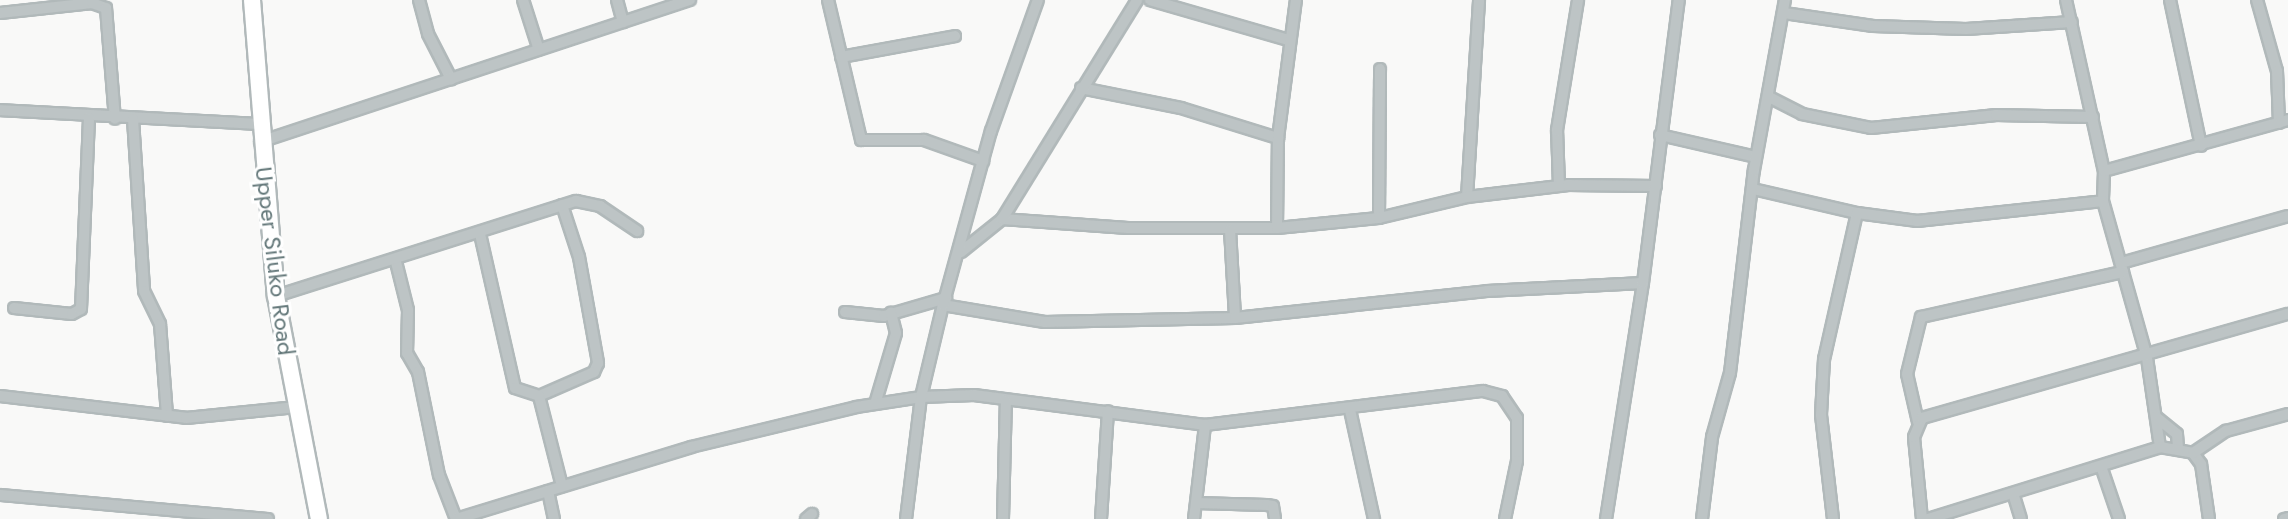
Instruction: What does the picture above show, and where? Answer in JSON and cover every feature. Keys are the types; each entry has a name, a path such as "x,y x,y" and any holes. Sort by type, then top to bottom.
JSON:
{"main road":[{"name":"Upper Siluko Road","path":"252,0 260,142 276,296 319,519"}],"street":[{"path":"419,0 428,34 452,79"},
{"path":"523,0 539,50"},
{"path":"617,0 623,22"},
{"path":"260,142 690,0"},
{"path":"828,0 861,140 924,140 983,161"},
{"path":"906,519 921,397 944,302 961,252 983,161 1038,0"},
{"path":"961,252 1002,219 1137,0"},
{"path":"1150,0 1289,40"},
{"path":"1277,228 1278,138 1292,50 1289,40 1296,0"},
{"path":"1467,197 1479,0"},
{"path":"1559,186 1557,130 1578,0"},
{"path":"1606,519 1643,283 1656,186 1660,135 1679,0"},
{"path":"1702,519 1712,437 1730,373 1742,299 1756,158 1769,98 1785,0"},
{"path":"2066,0 2104,171 2103,201 2147,358 2160,447"},
{"path":"2170,0 2201,146"},
{"path":"2104,171 2283,122 2277,71 2257,0"},
{"path":"0,13 92,3 106,8 115,119"},
{"path":"1784,13 1873,26 1966,29 2072,22"},
{"path":"841,57 955,36"},
{"path":"1379,218 1380,69"},
{"path":"1082,88 1182,108 1278,138"},
{"path":"1769,98 1802,114 1871,128 1996,115 2093,117"},
{"path":"0,110 89,118 259,124"},
{"path":"14,308 72,314 81,309 89,118"},
{"path":"133,119 144,291 160,324 167,416"},
{"path":"1660,135 1756,158"},
{"path":"1002,219 1230,230 1277,228 1379,218 1467,197 1559,186 1656,186"},
{"path":"1753,189 1857,213 1917,221 2103,201"},
{"path":"276,296 396,262 562,205 600,206 637,231"},
{"path":"480,234 515,388 539,396 594,372 598,363 579,257 562,205"},
{"path":"1833,519 1821,415 1824,359 1857,213"},
{"path":"1922,519 1914,437 1918,422 1907,374 1921,317 2122,267 2288,216"},
{"path":"1230,230 1236,318"},
{"path":"396,262 408,310 407,353 418,372 439,475 460,518 691,447 875,404 921,397 1006,400 1205,425 1350,410 1483,391 1502,396 1517,418 1517,461 1505,519"},
{"path":"845,312 891,313 944,302 1045,322 1236,318 1487,291 1643,283"},
{"path":"875,404 896,333 891,313"},
{"path":"1918,422 2147,358 2288,314"},
{"path":"0,396 167,416 220,417 296,407"},
{"path":"539,396 562,486"},
{"path":"1003,519 1006,400"},
{"path":"1350,410 1374,519"},
{"path":"1101,519 1108,411"},
{"path":"2193,453 2226,431 2288,414"},
{"path":"2156,417 2177,434 2178,448"},
{"path":"1194,519 1205,425"},
{"path":"1929,519 2160,447 2178,448 2193,453 2201,464 2209,519"},
{"path":"2100,466 2119,519"},
{"path":"548,491 554,519"},
{"path":"2013,493 2021,519"},
{"path":"0,495 268,519"},
{"path":"1196,503 1273,506 1275,519"}]}
